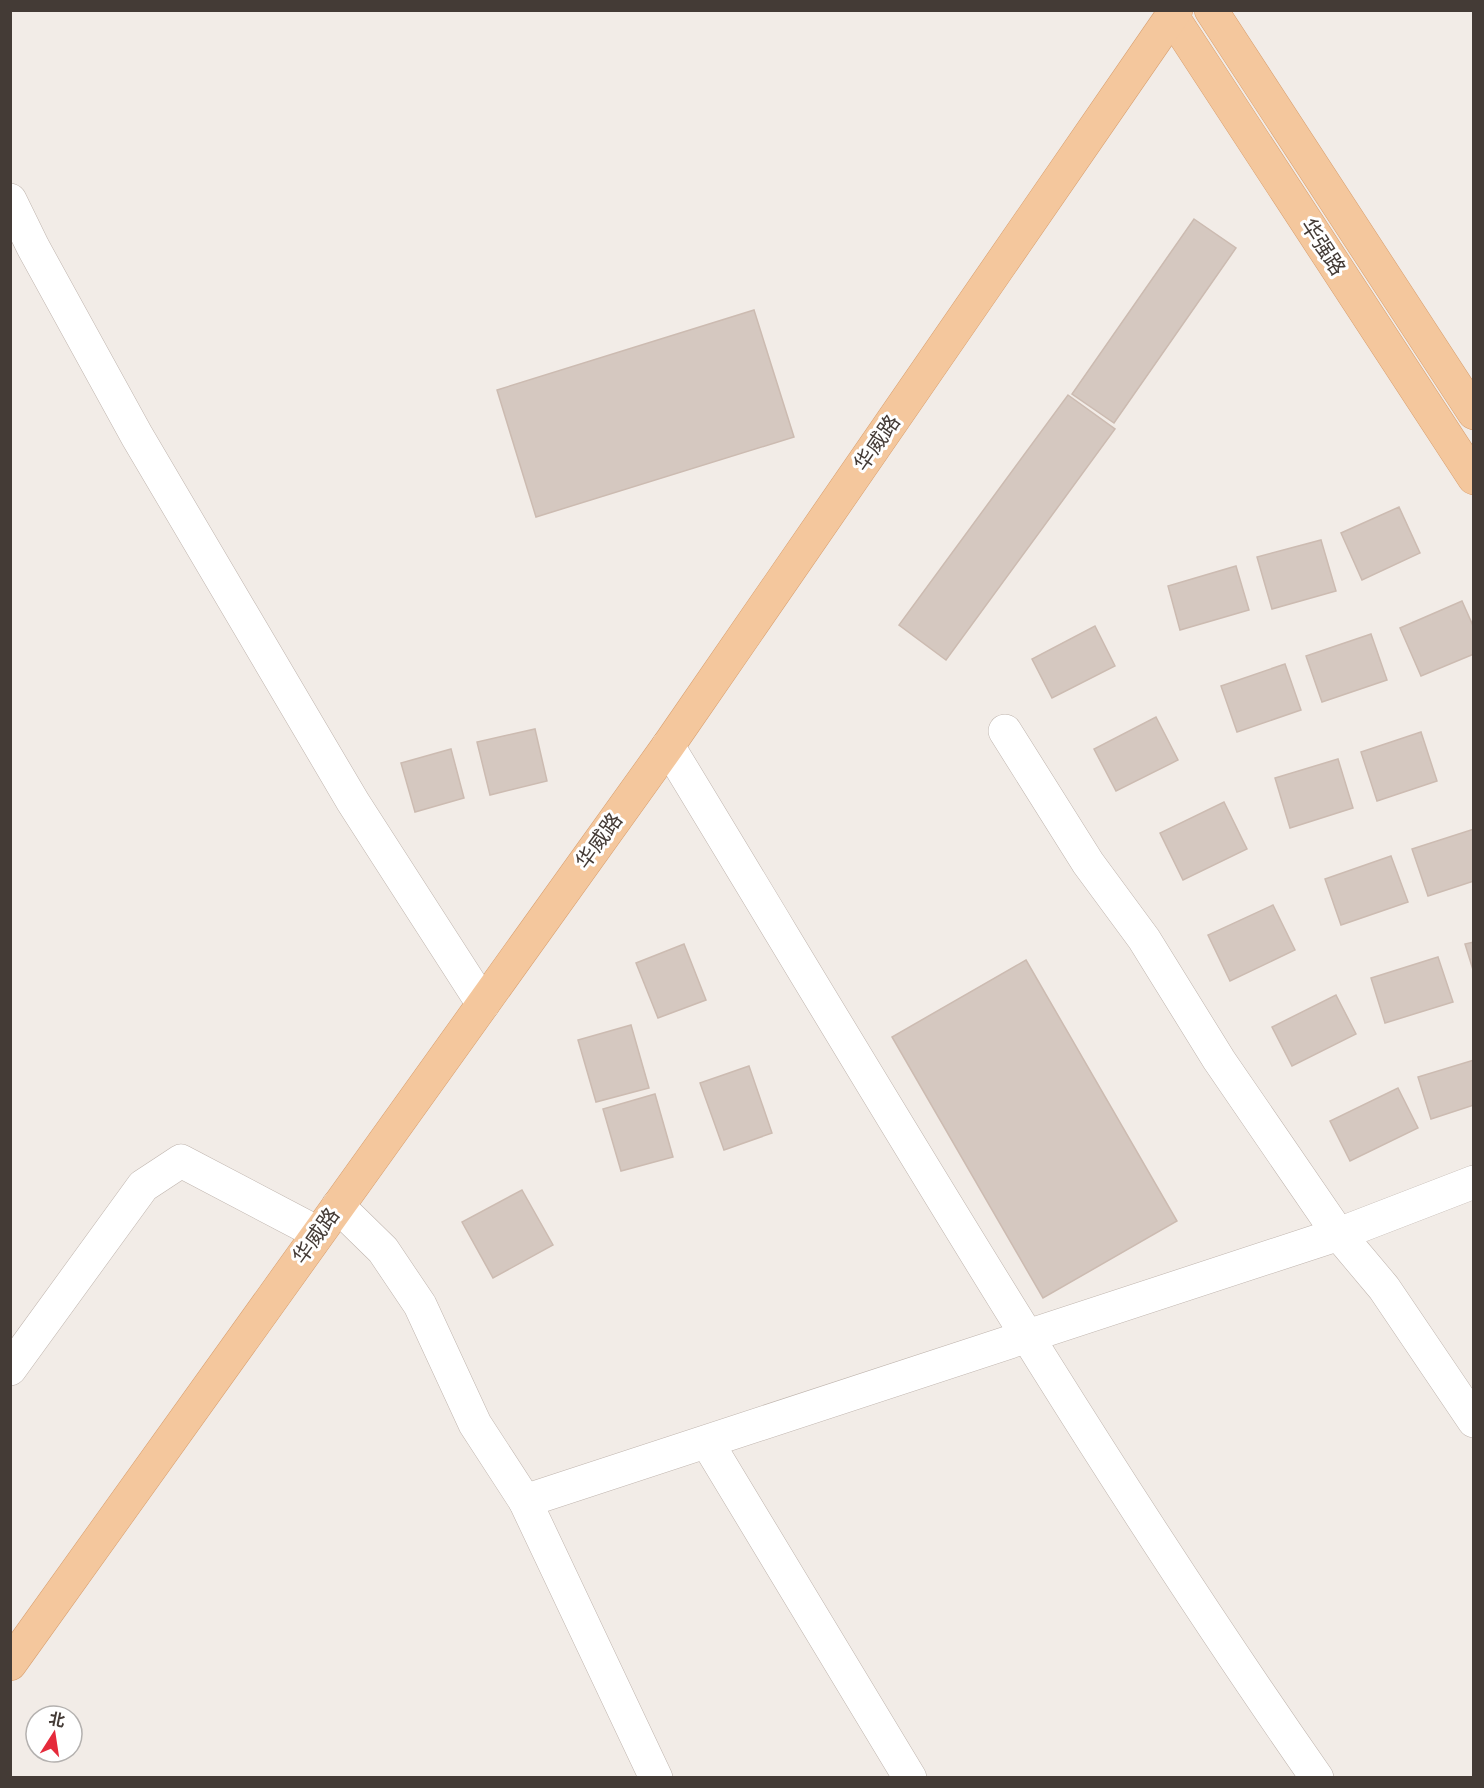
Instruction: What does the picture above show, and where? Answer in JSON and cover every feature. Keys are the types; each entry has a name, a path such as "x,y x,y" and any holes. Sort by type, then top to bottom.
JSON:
{"main road":[{"name":"华强路","path":"1211,10 1473,413"},
{"name":"华强路","path":"1174,13 1473,478"},
{"name":"华威路","path":"10,1664 668,746 1174,13"}],"street":[{"path":"10,200 33,247 173,497 353,802 483,1004"},
{"path":"1005,730 1088,864 1144,939 1219,1060 1339,1234 1384,1288 1473,1422"},
{"path":"668,746 1025,1337 1241,1670 1317,1778"},
{"path":"10,1369 142,1186 182,1161 318,1233"},
{"path":"525,1501 1339,1234 1473,1182"},
{"path":"338,1206 383,1250 420,1305 476,1424 525,1501 656,1778"},
{"path":"707,1442 910,1778"}],"building":[{"path":"1194,219 1236,248 1114,423 1072,394"},
{"path":"754,310 794,437 536,517 497,390"},
{"path":"1068,395 1115,429 946,660 899,625"},
{"path":"1399,507 1420,553 1362,580 1341,533"},
{"path":"1321,540 1336,591 1272,609 1257,557"},
{"path":"1236,566 1249,610 1180,630 1168,586"},
{"path":"1462,601 1474,628 1474,654 1421,676 1400,628"},
{"path":"1095,626 1115,666 1052,698 1032,659"},
{"path":"1371,634 1387,680 1322,702 1306,656"},
{"path":"1285,664 1301,710 1237,732 1221,686"},
{"path":"1156,717 1178,760 1116,791 1094,749"},
{"path":"535,729 547,781 490,795 477,742"},
{"path":"1421,732 1437,781 1377,801 1361,752"},
{"path":"451,749 464,798 415,812 401,763"},
{"path":"1338,759 1353,808 1290,828 1275,778"},
{"path":"1224,802 1247,849 1183,880 1160,833"},
{"path":"1474,829 1474,881 1428,896 1412,849"},
{"path":"1391,856 1408,902 1341,925 1325,879"},
{"path":"1273,905 1295,950 1230,981 1208,935"},
{"path":"1474,942 1474,973 1465,944"},
{"path":"684,944 706,1000 658,1018 636,963"},
{"path":"1438,957 1453,1002 1385,1023 1371,978"},
{"path":"1026,960 1177,1221 1043,1298 892,1037"},
{"path":"1336,995 1356,1034 1292,1066 1272,1027"},
{"path":"631,1025 649,1088 596,1102 578,1040"},
{"path":"1474,1060 1474,1105 1431,1119 1418,1077"},
{"path":"749,1066 772,1133 724,1150 700,1083"},
{"path":"1398,1088 1418,1128 1350,1161 1330,1121"},
{"path":"655,1094 673,1157 621,1171 603,1109"},
{"path":"522,1190 553,1245 493,1278 462,1222"}]}
